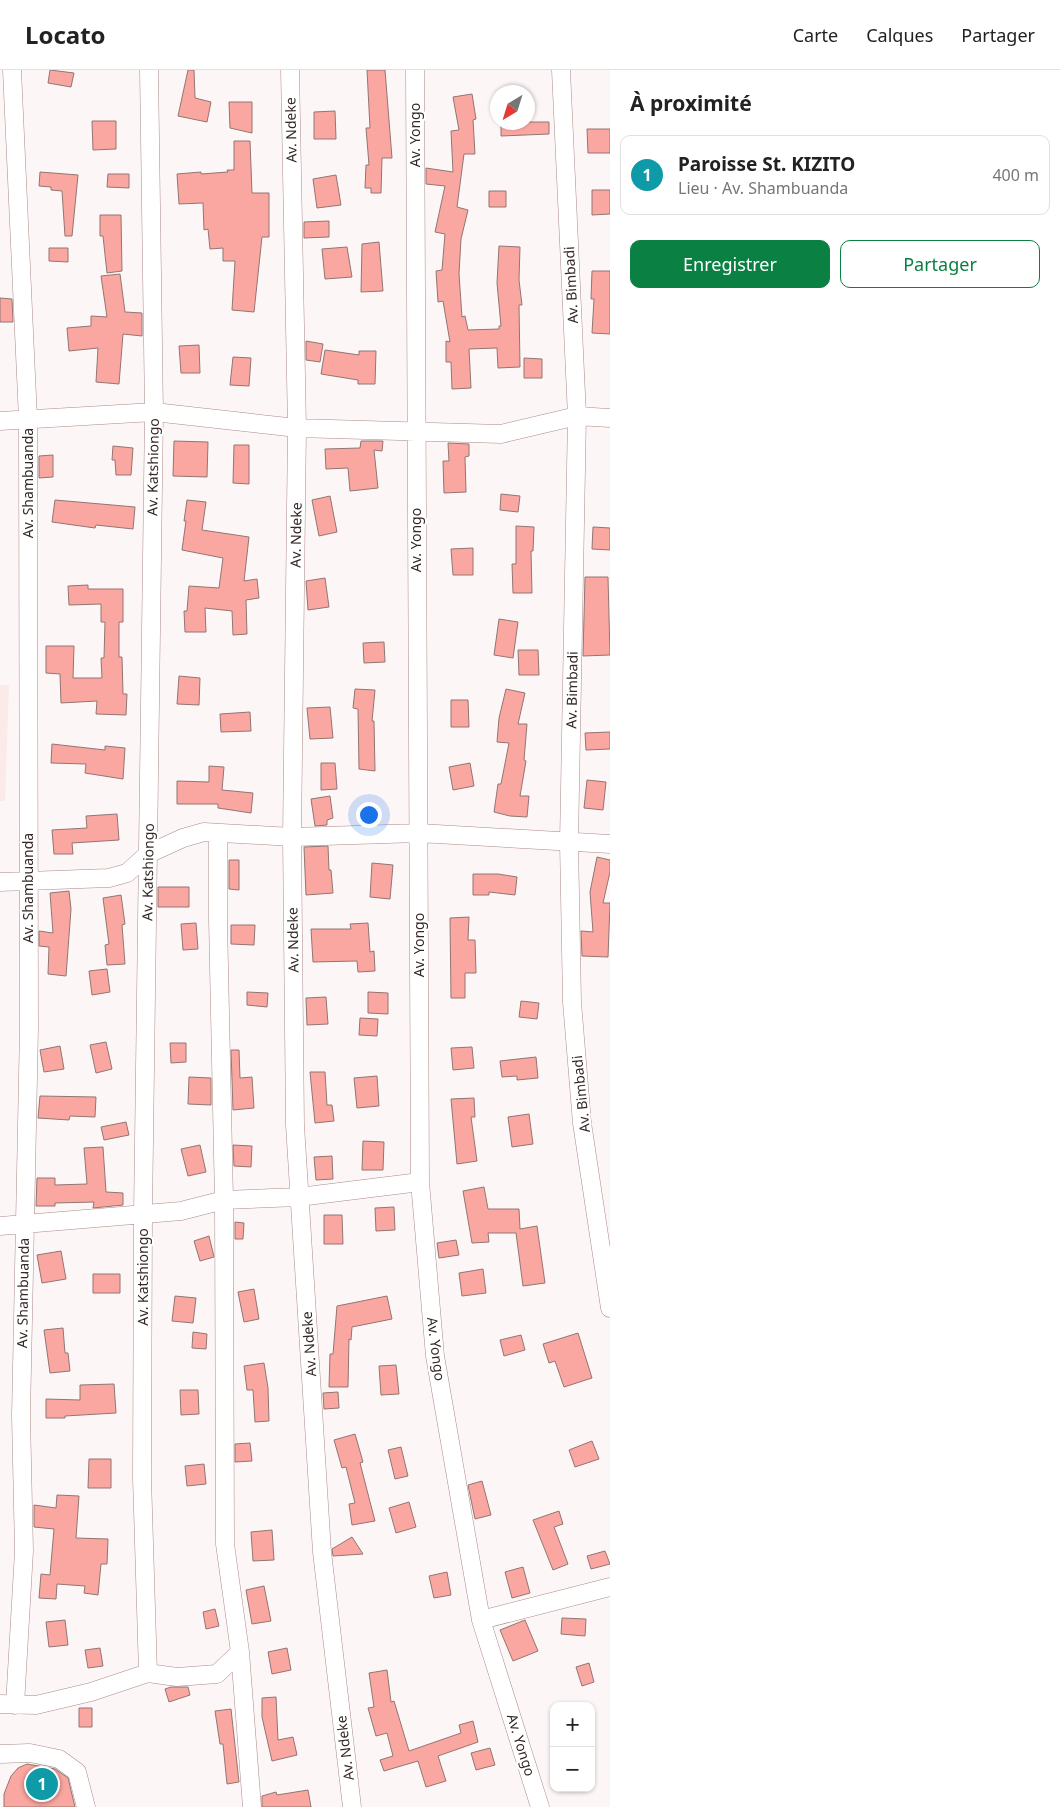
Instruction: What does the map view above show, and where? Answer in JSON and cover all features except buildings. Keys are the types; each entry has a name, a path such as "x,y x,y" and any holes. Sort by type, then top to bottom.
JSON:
{"street":[{"name":"Av. Shambuanda","path":"8,1705 24,1551 22,1416 29,1028 27,882 28,420 12,70"},
{"name":"Av. Katshiongo","path":"148,1673 142,1478 143,1214 154,412 149,70"},
{"name":"Av. Ndeke","path":"290,70 297,428 292,837 295,1125 322,1552 352,1807"},
{"name":"Av. Yongo","path":"415,70 420,1182 435,1356 481,1620 540,1807"},
{"name":"Av. Bimbadi","path":"560,70 577,416 569,842 572,1002 582,1123 610,1308"},
{"path":"0,421 154,412 297,428 501,434 577,416 610,418"},
{"path":"0,882 109,878 127,873 148,854 183,838 204,832 292,837 419,834 610,844"},
{"path":"218,833 224,1200 225,1544 240,1652 252,1807"},
{"path":"0,1226 182,1211 224,1200 299,1197 420,1182"},
{"path":"481,1620 610,1587"},
{"path":"8,1705 36,1706 91,1692 148,1673 177,1677 217,1674 240,1652"},
{"path":"0,1754 30,1753 59,1759 77,1772 86,1807"}],"shaded area":[{"path":"0,685 9,685 5,801 0,801"}],"place":[{"name":"Paroisse St. KIZITO","path":"42,1784"}]}
